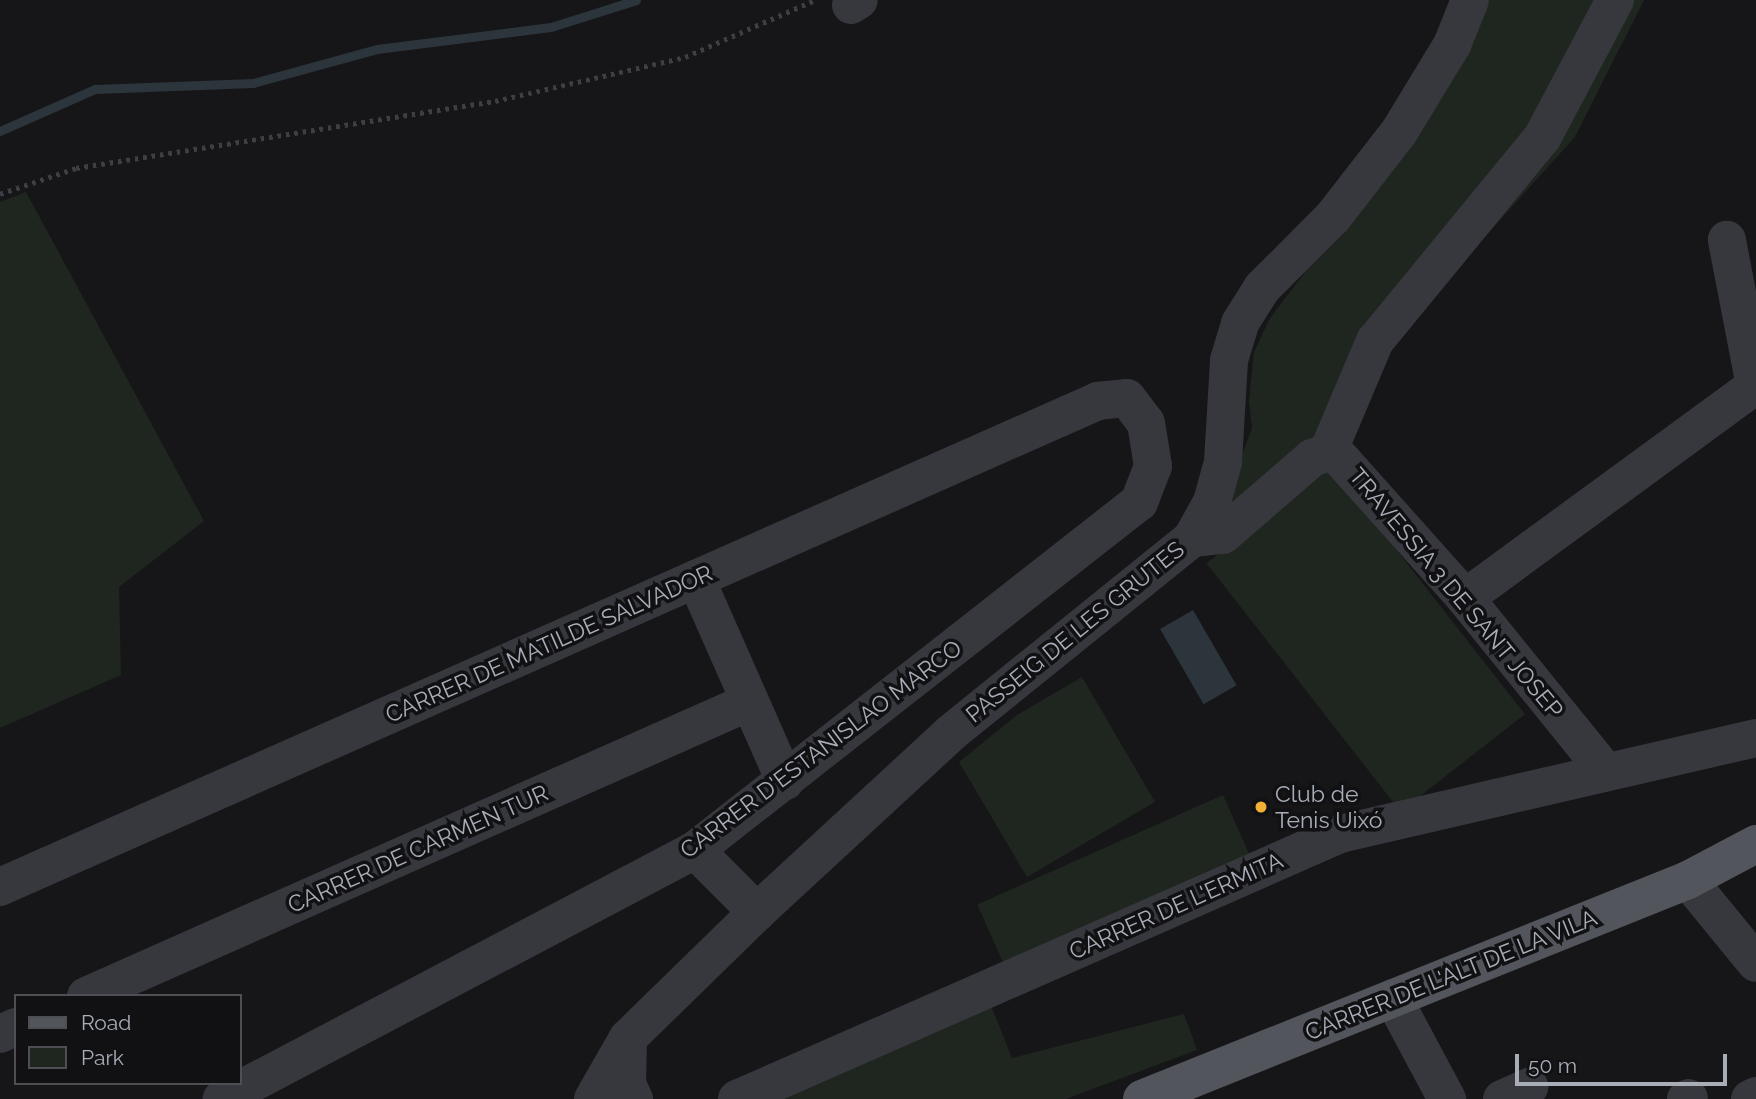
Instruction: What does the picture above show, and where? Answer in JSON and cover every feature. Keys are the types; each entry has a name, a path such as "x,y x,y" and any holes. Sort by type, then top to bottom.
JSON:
{"main road":[{"name":"CARRER DE L'ALT DE LA VILA","path":"1142,1099 1191,1090 1394,998 1688,880 1756,844"}],"street":[{"name":"PASSEIG DE LES GRUTES","path":"593,1099 628,1038 757,912 952,732 1192,538 1212,502 1223,463 1229,360 1240,323 1262,288 1333,217 1399,132 1452,45 1471,0"},
{"path":"1328,452 1374,341 1542,138 1615,0"},
{"path":"1465,598 1755,386 1727,240"},
{"name":"CARRER D'ESTANISLAO MARCO","path":"222,1099 695,850 1139,502 1153,466 1146,423 1127,398 1098,401"},
{"name":"CARRER DE MATILDE SALVADOR","path":"0,887 1098,401"},
{"name":"TRAVESSIA 3 DE SANT JOSEP","path":"1192,538 1223,535 1312,458 1328,452 1340,458 1465,598 1605,771"},
{"path":"696,579 785,781"},
{"name":"CARRER DE CARMEN TUR","path":"91,994 749,702"},
{"name":"CARRER DE L'ERMITA","path":"737,1099 1340,834 1756,738"},
{"path":"695,850 757,912"},
{"path":"1688,880 1756,963"},
{"path":"1394,998 1447,1099"},
{"path":"628,1038 627,1084 634,1099"},
{"path":"1750,1099 1756,1096"}],"path":[{"path":"0,194 76,168 495,101 685,57 842,2"}],"green space":[{"path":"1486,0 1644,0 1575,137 1383,350 1347,446 1215,527 1252,428 1249,401 1254,352 1270,318 1455,77"},
{"path":"26,192 204,521 119,587 121,675 0,728 0,202"},
{"path":"1331,466 1525,714 1400,811 1206,563"},
{"path":"1082,677 1155,802 1027,877 959,762 1017,715"},
{"path":"1223,795 1250,855 1004,965 977,904"},
{"path":"990,1003 1012,1058 1184,1014 1197,1050 1066,1099 781,1099"}],"shaded area":[{"path":"1193,610 1236,685 1204,704 1160,629"}],"waterway":[{"path":"0,131 95,89 253,83 377,49 551,27 636,0"}],"place":[{"name":"Club de Tenis Uixó","path":"1261,807"}]}
